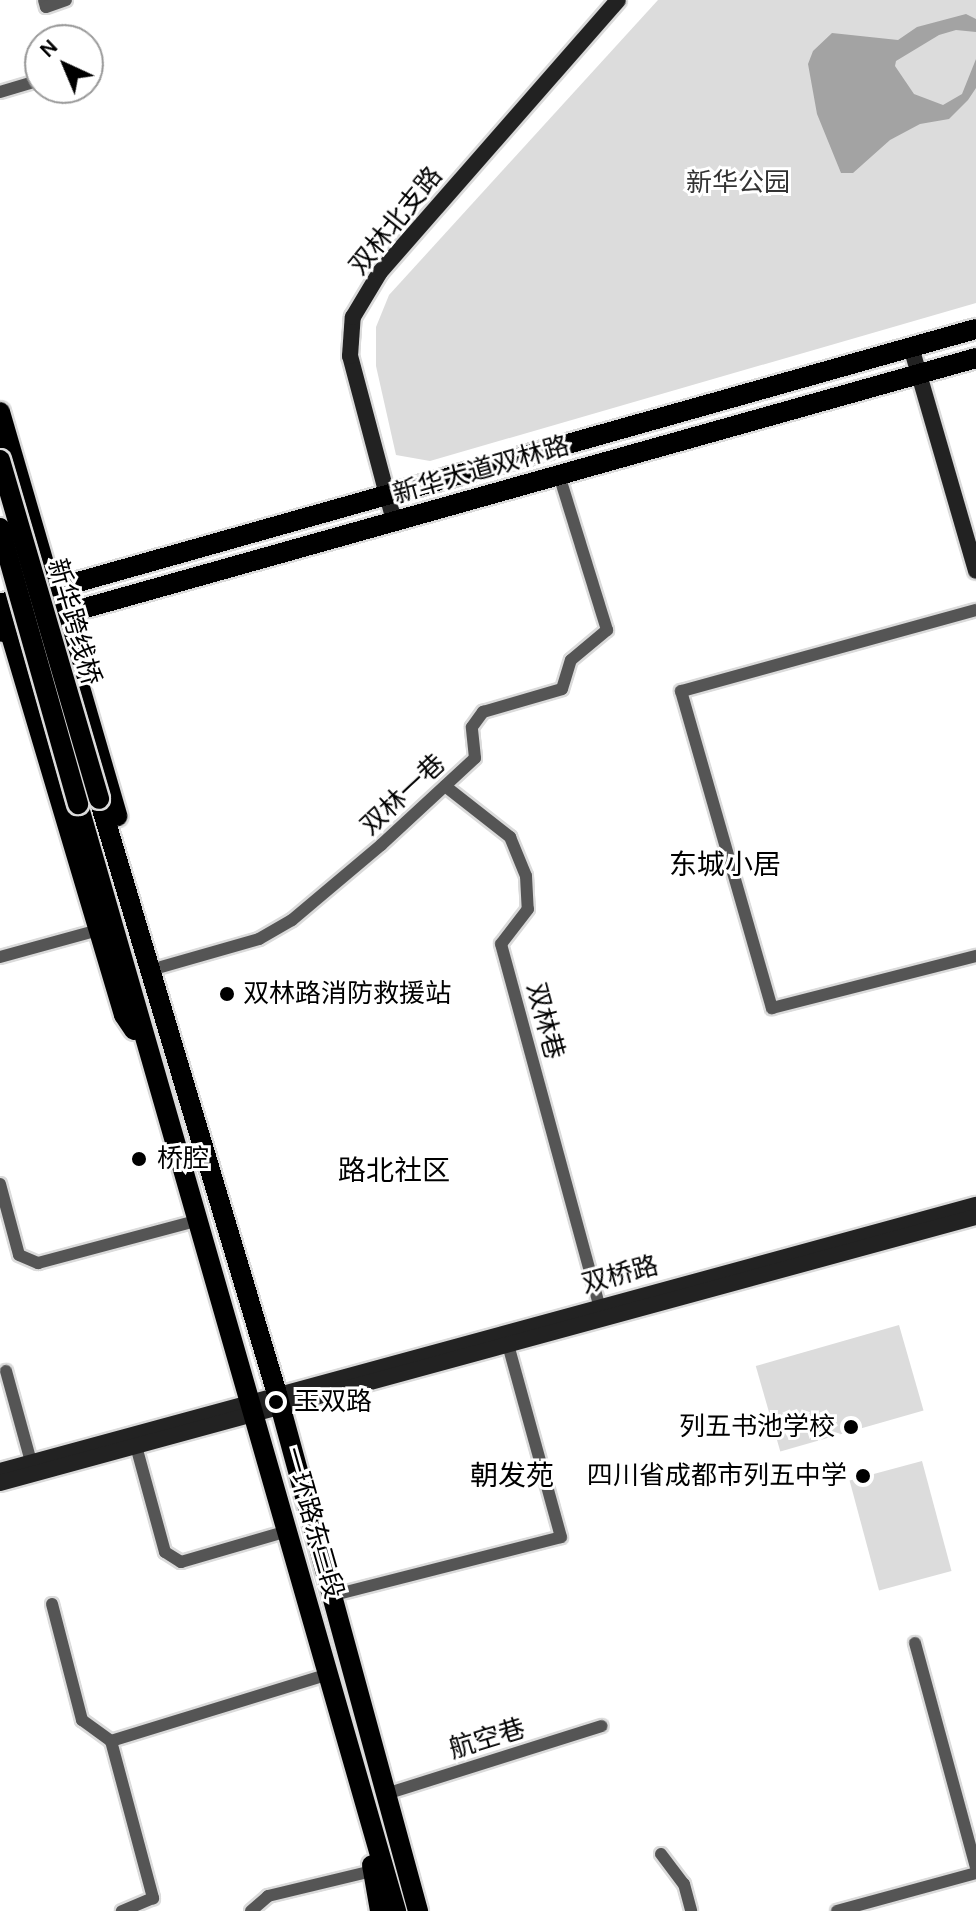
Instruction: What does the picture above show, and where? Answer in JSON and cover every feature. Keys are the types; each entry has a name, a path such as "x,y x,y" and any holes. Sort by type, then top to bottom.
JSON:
{"main road":[{"name":"双林北支路","path":"394,521 350,356 353,317 380,272 618,0"},
{"name":"新华大道双林路","path":"1,601 976,329"},
{"path":"911,347 976,571"},
{"name":"新华大道双林路","path":"5,631 976,358"},
{"path":"0,412 161,967 169,1002 171,1045"},
{"name":"新华跨线桥","path":"0,460 171,1045"},
{"name":"新华跨线桥","path":"0,528 149,1051"},
{"path":"1,601 5,631 124,1015 149,1051"},
{"name":"一环路东三段","path":"171,1045 279,1400 334,1595 391,1816"},
{"name":"一环路东三段","path":"149,1051 254,1407 370,1825"},
{"name":"双桥路","path":"505,1337 599,1305 976,1205"},
{"name":"双桥路","path":"279,1400 505,1337 976,1217"},
{"path":"0,1471 279,1400"},
{"path":"0,1483 136,1446 254,1407"},
{"path":"391,1816 418,1911"},
{"path":"391,1816 420,1877 431,1911"},
{"path":"370,1825 372,1871 380,1911"},
{"path":"370,1825 396,1911"}],"street":[{"path":"44,0 46,7 66,0"},
{"path":"0,92 24,85"},
{"name":"双林一巷","path":"161,967 259,939 292,920 475,758 472,727 483,712 562,689 571,660 607,630 559,475"},
{"path":"976,610 681,691 772,1008 976,956"},
{"name":"双林巷","path":"445,786 510,837 526,876 528,909 501,944 599,1305"},
{"path":"0,957 99,930"},
{"path":"0,1184 19,1255 38,1263 200,1220"},
{"path":"334,1595 561,1537 505,1337"},
{"path":"6,1371 31,1462"},
{"path":"136,1446 165,1552 181,1562 288,1531"},
{"path":"52,1604 82,1720 111,1741 153,1898 122,1911"},
{"path":"915,1643 976,1867"},
{"path":"111,1741 329,1674"},
{"name":"航空巷","path":"386,1794 602,1726"},
{"path":"661,1854 684,1884 691,1911"},
{"path":"251,1911 268,1896 372,1871"},
{"path":"837,1911 976,1873"}],"green space":[{"name":"新华公园","path":"658,0 976,0 976,303 430,461 396,455 376,366 376,327 389,295"},
{"path":"899,1325 924,1411 780,1452 756,1366"},
{"path":"922,1461 952,1571 879,1591 850,1480"}],"shaded area":[{"path":"966,14 976,19 976,32 956,30 939,35 896,61 895,66 914,94 943,105 962,94 976,59 976,88 968,100 949,119 920,124 890,140 853,173 841,173 817,114 808,64 813,51 832,33 898,40 917,27"}],"place":[{"name":"双林路消防救援站","path":"227,994"},
{"name":"桥腔","path":"139,1159"},
{"name":"玉双路","path":"276,1402"},
{"name":"列五书池学校","path":"851,1427"},
{"name":"四川省成都市列五中学","path":"863,1476"}],"district":[{"name":"东城小居","path":"725,865"},
{"name":"路北社区","path":"394,1171"},
{"name":"朝发苑","path":"512,1476"}]}
